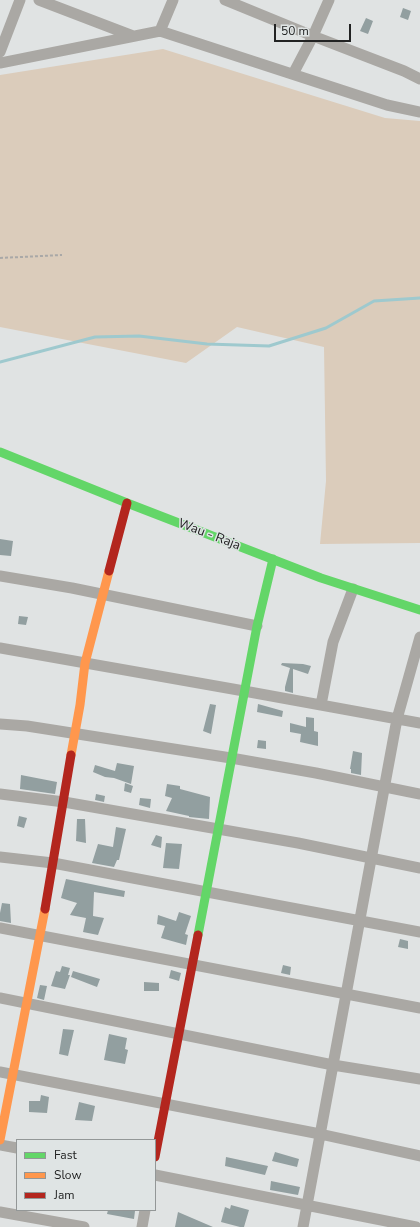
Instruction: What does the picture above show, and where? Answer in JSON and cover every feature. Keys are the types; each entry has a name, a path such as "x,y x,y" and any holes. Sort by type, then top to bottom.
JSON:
{"street":[{"path":"0,52 20,0"},
{"path":"38,0 134,36"},
{"path":"160,31 173,0"},
{"path":"225,0 404,71 420,79"},
{"path":"293,74 313,36 329,0"},
{"path":"0,63 160,31 387,105 420,112"},
{"name":"Wau - Raja","path":"0,452 321,578 420,610"},
{"path":"0,1140 40,936 64,802 85,663 127,503"},
{"path":"156,1152 256,626 273,559"},
{"path":"0,576 72,588 256,626"},
{"path":"321,705 333,642 353,589"},
{"path":"303,1227 397,719 420,637"},
{"path":"0,648 244,690 420,723"},
{"path":"0,724 28,726 231,758 420,794"},
{"path":"0,794 64,802 298,843 420,868"},
{"path":"0,857 53,863 420,932"},
{"path":"0,928 420,1008"},
{"path":"0,998 333,1065 420,1079"},
{"path":"0,1072 320,1134 420,1156"},
{"path":"0,1145 16,1148"},
{"path":"156,1175 416,1227"},
{"path":"142,1227 145,1211"},
{"path":"0,1212 84,1227"}],"path":[{"path":"0,258 62,256"}],"shaded area":[{"path":"163,49 385,118 420,121 420,543 320,544 326,481 324,347 237,327 186,363 0,327 0,75"}],"building":[{"path":"403,8 411,11 408,20 400,17"},
{"path":"366,18 373,21 368,34 360,31"},
{"path":"0,539 13,541 11,556 0,555"},
{"path":"19,616 28,617 26,625 18,624"},
{"path":"282,663 311,666 308,674 293,669 293,693 285,691 290,668 281,665"},
{"path":"210,704 216,705 211,734 203,731"},
{"path":"258,704 283,711 282,717 257,712"},
{"path":"306,717 314,718 314,731 318,732 318,746 300,742 301,734 290,732 290,723 306,727"},
{"path":"258,740 266,741 266,749 257,748"},
{"path":"353,751 362,753 361,775 351,773 350,769"},
{"path":"117,763 134,766 131,784 93,772 95,765 115,771"},
{"path":"21,775 57,782 55,794 20,789"},
{"path":"125,783 133,786 131,793 124,791"},
{"path":"167,784 180,786 180,789 210,797 209,819 189,817 166,811 172,798 165,796"},
{"path":"96,794 105,796 104,802 95,800"},
{"path":"140,798 151,799 150,808 139,805"},
{"path":"19,816 27,818 24,828 17,826"},
{"path":"77,819 85,819 86,843 76,841"},
{"path":"116,827 126,829 119,860 117,860 114,867 92,863 98,844 113,847"},
{"path":"156,835 162,837 161,848 151,845"},
{"path":"166,843 182,844 179,869 163,868"},
{"path":"66,879 125,891 124,897 94,892 93,916 104,918 98,935 83,932 86,918 70,915 77,903 61,898"},
{"path":"2,903 10,904 11,923 0,921"},
{"path":"179,912 191,916 185,934 188,935 186,945 161,938 165,926 157,924 158,915 176,921"},
{"path":"400,939 408,941 408,949 398,947"},
{"path":"283,965 291,967 290,975 281,973"},
{"path":"62,966 70,968 68,975 70,975 65,989 51,986 56,971 60,972"},
{"path":"171,970 181,973 179,981 169,978"},
{"path":"73,971 100,979 97,987 71,977"},
{"path":"144,982 159,983 159,991 144,991"},
{"path":"40,985 47,986 44,1000 37,998"},
{"path":"63,1029 74,1030 68,1056 59,1054"},
{"path":"109,1034 127,1038 125,1049 128,1050 125,1064 104,1060"},
{"path":"41,1095 49,1097 47,1113 29,1112 29,1101 40,1101"},
{"path":"79,1102 95,1106 92,1121 75,1120"},
{"path":"275,1152 299,1159 297,1167 272,1161"},
{"path":"226,1157 268,1166 265,1175 225,1166"},
{"path":"271,1181 300,1187 298,1195 270,1190"},
{"path":"231,1205 249,1210 244,1227 221,1222 225,1207 230,1209"},
{"path":"108,1211 135,1211 134,1219 107,1214"},
{"path":"178,1212 213,1227 175,1227"}],"waterway":[{"path":"0,362 95,337 139,336 207,344 269,346 326,328 374,301 420,298"}],"traffic: fast":[{"path":"0,452 321,578 420,610"},
{"path":"198,935 257,626 273,559"}],"traffic: slow":[{"path":"71,755 80,705 85,663 109,571"},
{"path":"0,1140 45,909"}],"traffic: jam":[{"path":"109,571 127,503"},
{"path":"45,909 71,755"},
{"path":"156,1152 198,935"}]}
